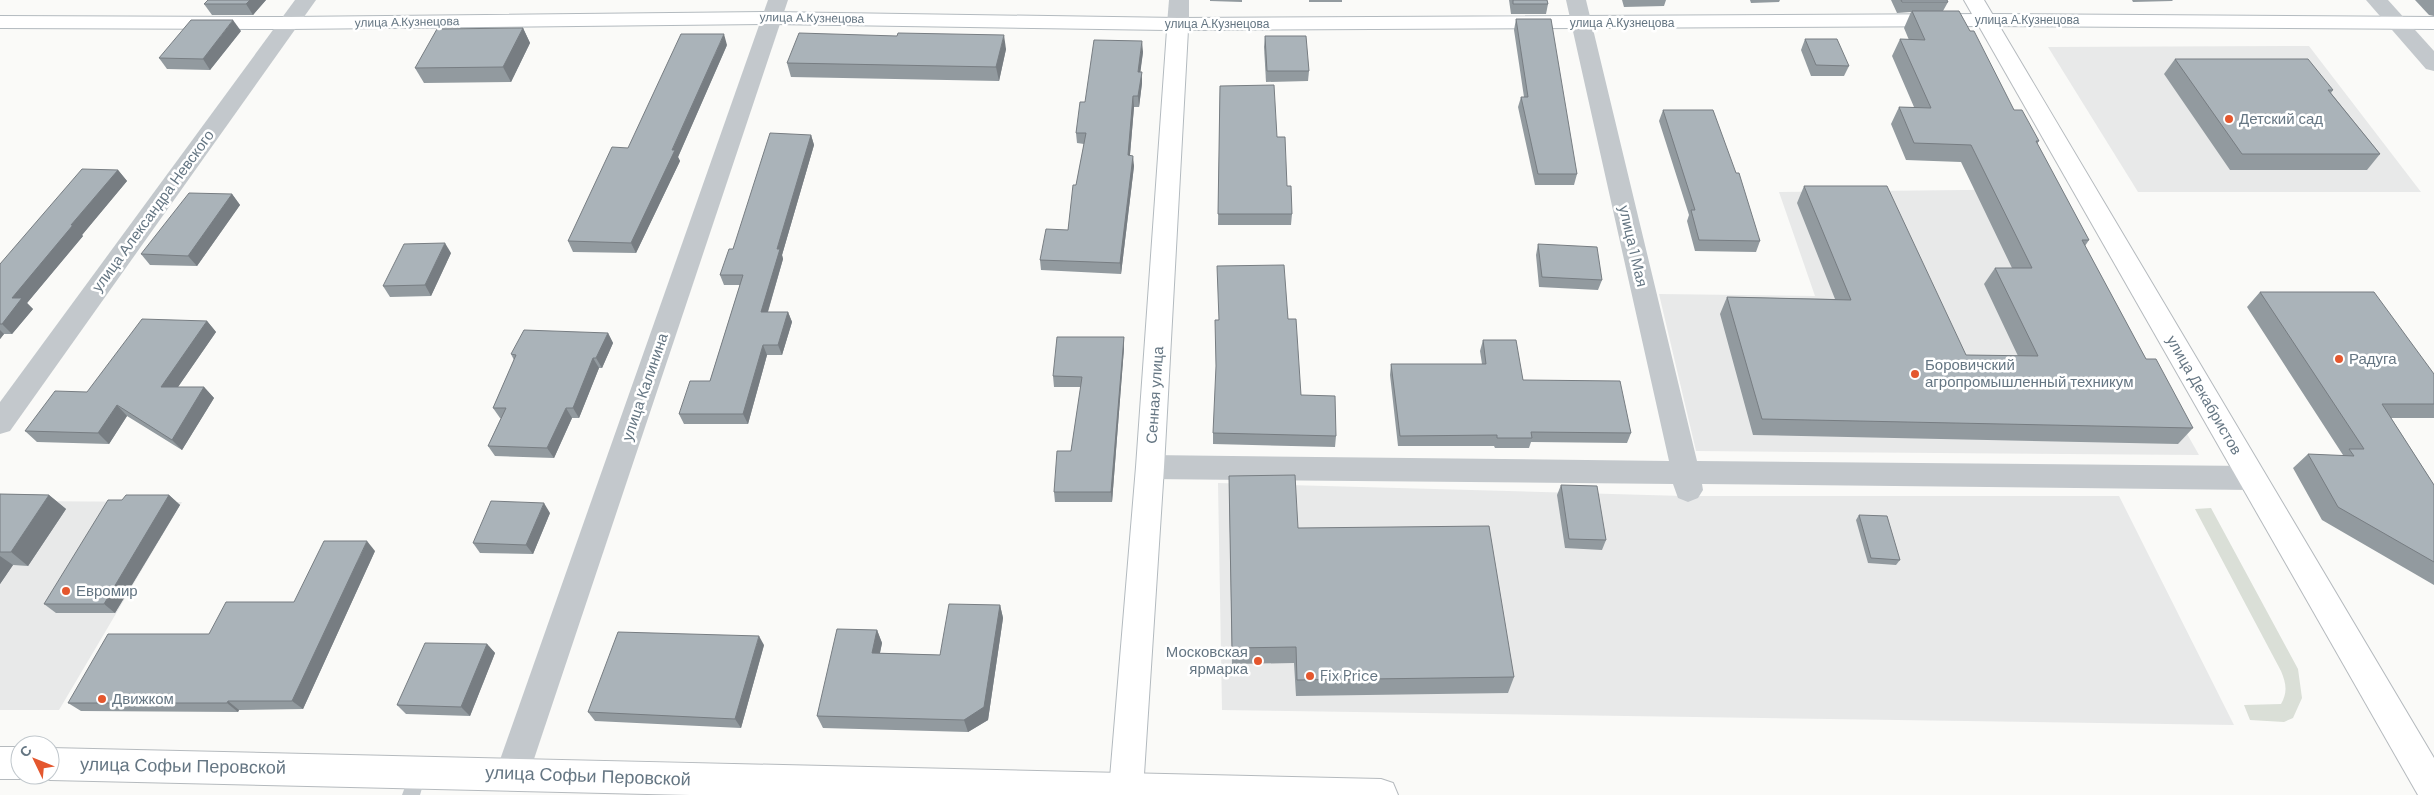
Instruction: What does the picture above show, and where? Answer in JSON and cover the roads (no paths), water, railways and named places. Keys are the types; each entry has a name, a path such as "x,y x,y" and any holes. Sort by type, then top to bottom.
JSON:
{"main road":[{"name":"улица А.Кузнецова","path":"0,22 289,23 775,9 1179,12 1980,10 2434,23"},
{"name":"улица Декабристов","path":"1980,10 2434,790"},
{"name":"Сенная улица","path":"1126,793 1150,467 1179,12"},
{"name":"улица Софьи Перовской","path":"60,765 415,783 512,774 1126,793 1381,795"}],"street":[{"name":"улица Александра Невского","path":"0,423 306,0"},
{"path":"2376,0 2434,64"},
{"name":"улица Калинина","path":"512,774 775,9"},
{"name":"улица 1 Мая","path":"1579,12 1687,482"},
{"path":"1150,467 1687,482 2252,478"}],"place":[{"name":"Детский сад","path":"2229,119"},
{"name":"Радуга","path":"2339,359"},
{"name":"Боровичский агропромышленный техникум","path":"1915,374"},
{"name":"Евромир","path":"66,591"},
{"name":"Московская ярмарка","path":"1258,661"},
{"name":"Fix Price","path":"1310,676"},
{"name":"Движком","path":"102,699"}]}
